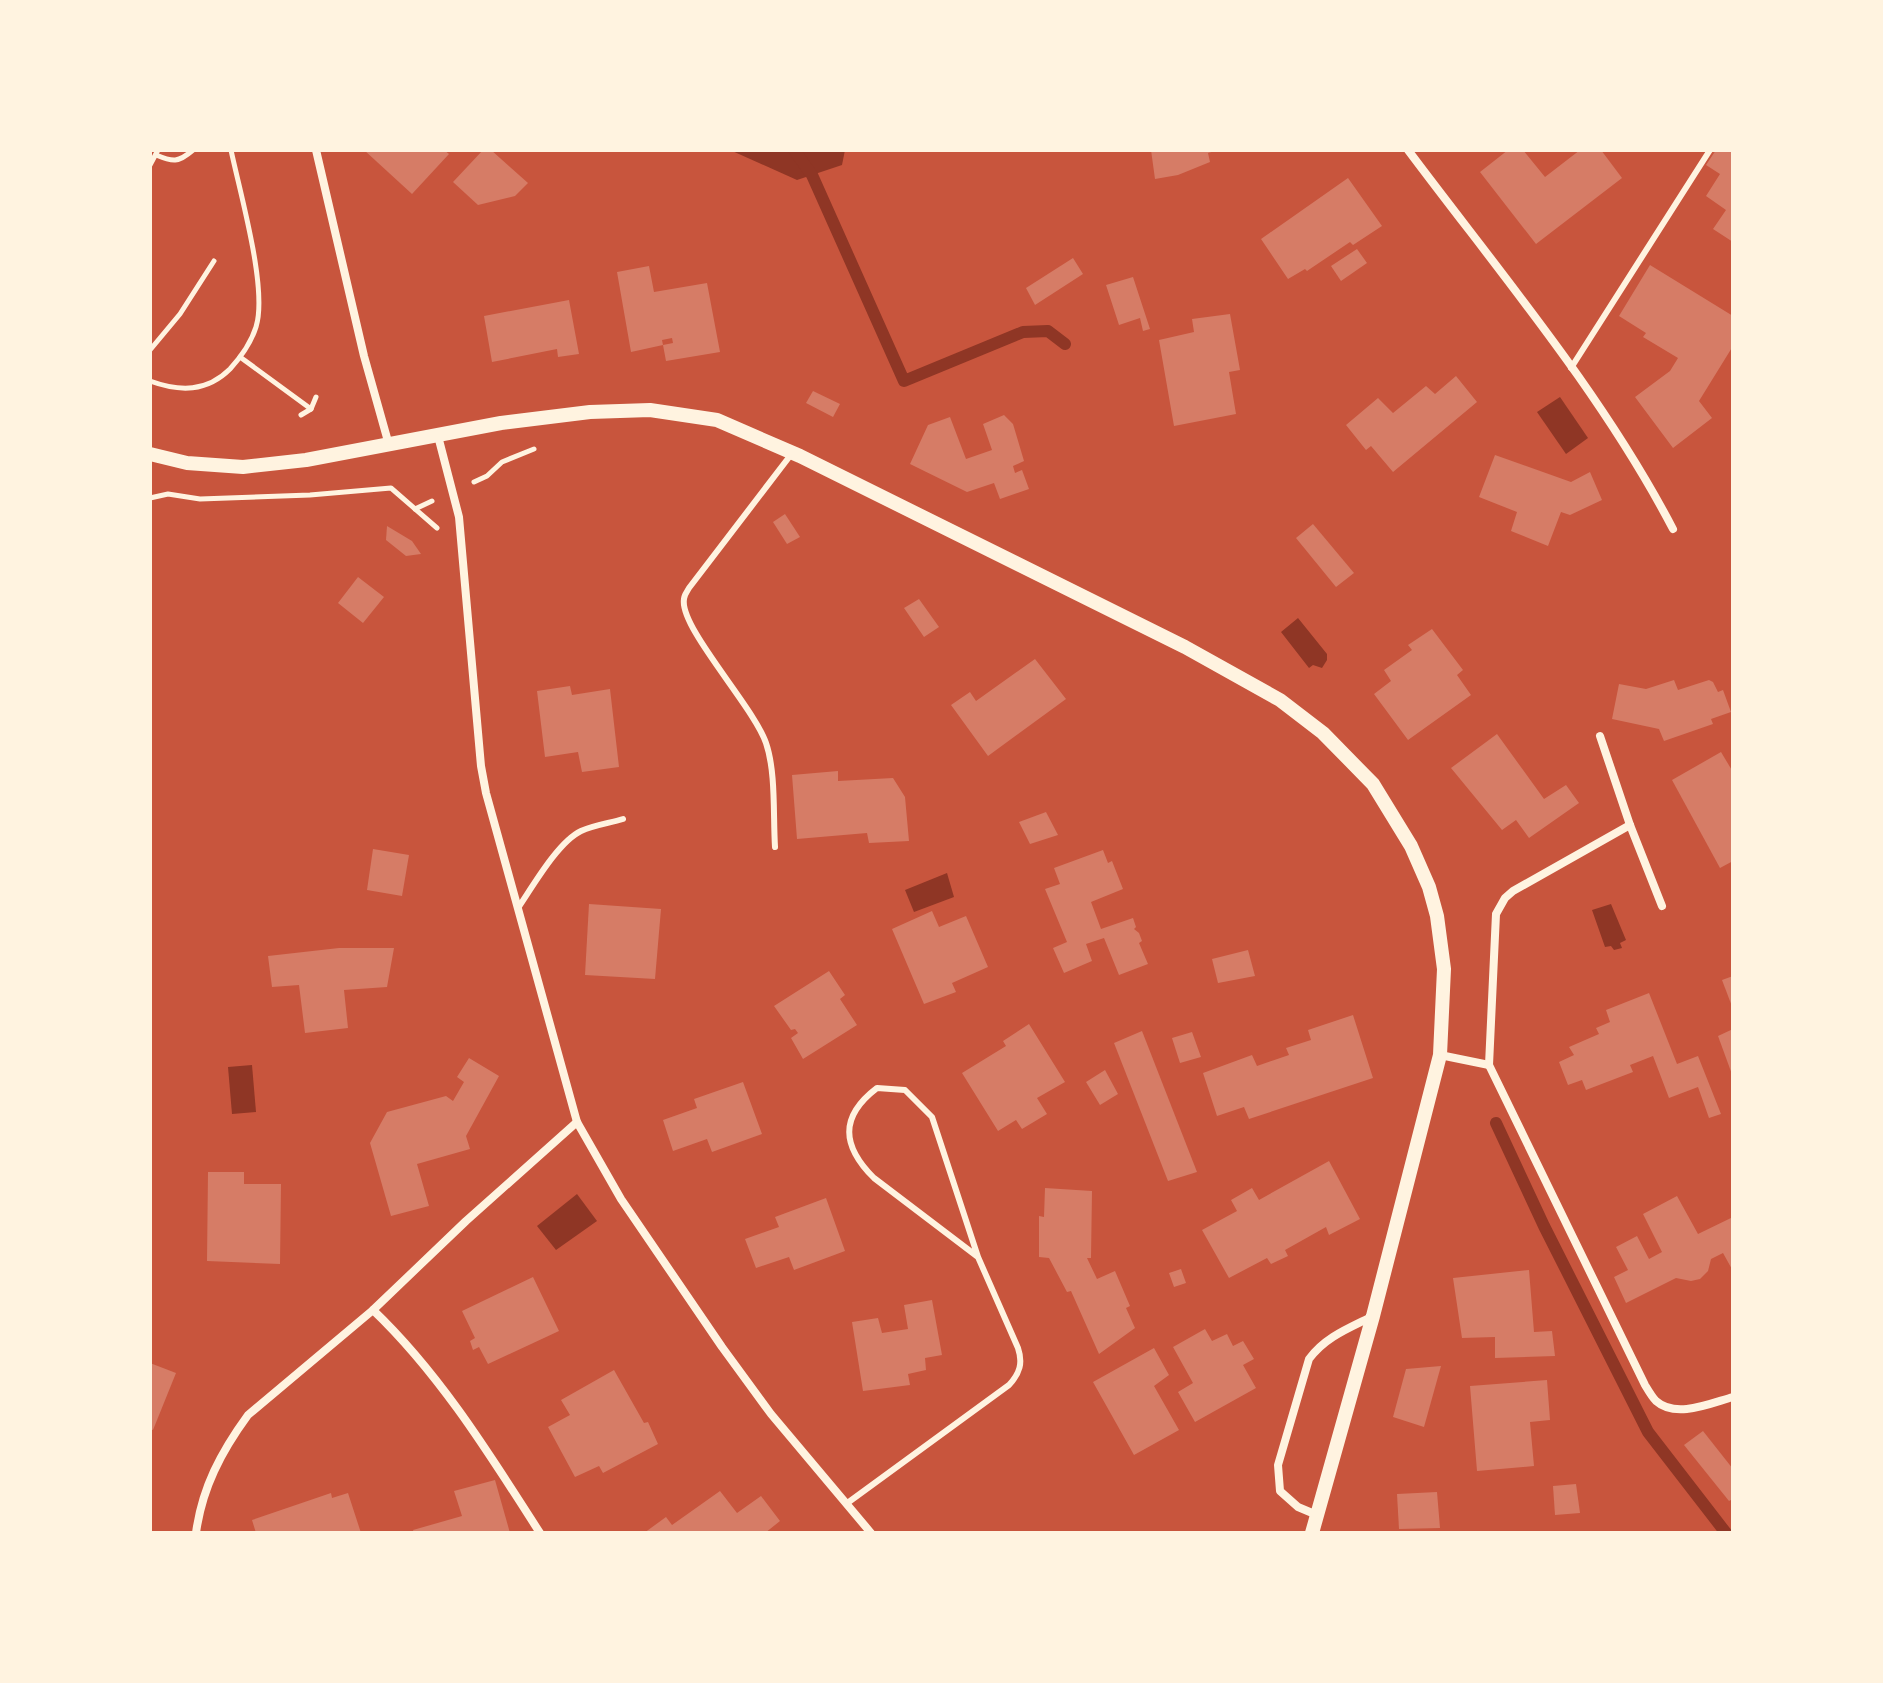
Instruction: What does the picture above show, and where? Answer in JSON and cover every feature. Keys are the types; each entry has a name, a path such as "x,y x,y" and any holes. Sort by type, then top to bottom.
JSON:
{"street":[{"path":"316,150 360,341 390,445"},
{"path":"1408,150 1571,368 1642,472 1673,529"},
{"path":"150,454 187,463 243,467 292,463 501,423 590,412 650,410 717,420 793,452 1185,647 1280,700 1323,733 1373,784 1411,846 1429,887 1437,916 1444,969 1440,1055 1373,1316 1312,1533"},
{"path":"438,436 454,491 462,549 481,766 577,1122 621,1199 722,1347 771,1414 871,1533"},
{"path":"1600,736 1662,906"},
{"path":"1630,825 1513,891 1500,906 1496,914 1489,1065 1645,1385 1657,1402 1684,1410 1733,1397"},
{"path":"1440,1055 1489,1065"},
{"path":"196,1533 206,1486 248,1415 373,1310 466,1221 577,1122"},
{"path":"373,1310 449,1398 540,1533"},
{"path":"1317,1515 1298,1507 1280,1491 1278,1465 1309,1359 1318,1346 1330,1337 1373,1316"}],"lane":[{"path":"1571,368 1710,150"},
{"path":"775,847 769,756 765,740 732,683 692,631 683,599 793,452"},
{"path":"518,908 573,836 623,819"},
{"path":"846,1504 1016,1378 1021,1363 1021,1355 978,1257 932,1117 905,1090 877,1088 861,1103 849,1122 849,1136 858,1159 874,1178 978,1257"}],"path":[{"path":"150,165 157,152 173,162 180,161 193,150"},
{"path":"150,381 187,389 209,385 240,357 256,328 260,291 231,150"},
{"path":"150,350 180,314 214,261"},
{"path":"240,357 311,409"},
{"path":"301,415 311,409 316,397"},
{"path":"415,509 487,476 502,462 541,446"},
{"path":"150,498 168,494 200,499 310,495 391,488 462,549"}],"shaded area":[{"path":"730,150 845,150 842,165 797,180"},
{"path":"1560,397 1588,438 1566,454 1537,412"},
{"path":"1298,618 1327,654 1322,668 1313,665 1309,668 1281,632"},
{"path":"947,873 954,897 914,912 905,890"},
{"path":"1611,904 1626,940 1620,943 1622,948 1614,950 1611,946 1605,947 1592,910"},
{"path":"252,1065 256,1112 232,1114 228,1067"},
{"path":"577,1194 597,1221 556,1250 537,1226"}],"building":[{"path":"364,150 444,150 449,154 412,194"},
{"path":"483,150 491,150 528,183 515,196 478,205 453,182"},
{"path":"1151,150 1215,151 1208,153 1210,162 1178,175 1155,179"},
{"path":"1508,150 1523,150 1545,177 1580,150 1601,150 1622,178 1536,244 1480,172"},
{"path":"1716,150 1733,150 1733,242 1713,229 1726,210 1706,196 1720,174 1706,165"},
{"path":"1348,178 1382,226 1288,279 1261,239"},
{"path":"1357,249 1367,263 1341,281 1331,266"},
{"path":"1073,258 1083,274 1035,305 1026,288"},
{"path":"1650,265 1733,316 1733,346 1699,401 1712,418 1673,448 1635,397 1670,371 1678,358 1643,337 1646,333 1619,316"},
{"path":"649,266 654,292 707,283 720,352 666,361 663,345 631,352 617,272","holes":["672,338 673,343 663,345 662,340"]},
{"path":"1133,277 1150,329 1143,331 1140,318 1119,325 1106,285"},
{"path":"569,300 579,354 558,357 557,349 492,362 484,316"},
{"path":"1230,314 1240,370 1229,372 1236,414 1174,426 1159,340 1194,332 1192,319"},
{"path":"1456,376 1477,402 1393,472 1371,446 1366,450 1346,425 1378,398 1393,413 1426,386 1435,394"},
{"path":"813,391 840,404 833,417 806,403"},
{"path":"1004,415 1013,424 1024,461 1013,466 1015,473 1022,470 1029,489 1000,499 994,483 967,492 910,464 928,425 950,417 966,459 992,450 983,424"},
{"path":"1495,455 1571,482 1590,472 1602,500 1570,515 1561,512 1548,546 1511,531 1517,512 1479,497"},
{"path":"785,514 800,537 787,544 773,522"},
{"path":"1313,524 1354,573 1336,587 1296,538"},
{"path":"387,526 412,541 421,554 406,556 386,540"},
{"path":"358,577 384,597 363,623 338,603"},
{"path":"919,599 939,627 924,637 904,608"},
{"path":"1432,629 1463,670 1457,675 1471,695 1408,740 1374,694 1391,681 1384,670 1412,650 1408,645"},
{"path":"1035,659 1066,699 988,756 951,705 970,692 976,701"},
{"path":"1674,680 1678,690 1709,680 1713,682 1718,692 1723,690 1731,712 1711,719 1713,724 1664,741 1659,729 1612,719 1619,684 1646,689"},
{"path":"570,686 572,695 610,689 619,767 582,772 578,752 545,757 537,691"},
{"path":"1497,734 1544,799 1566,785 1579,803 1529,838 1516,820 1502,830 1451,768"},
{"path":"1721,752 1733,772 1733,861 1720,868 1672,780"},
{"path":"838,771 838,781 893,778 905,797 909,841 869,843 867,833 797,839 792,775"},
{"path":"1046,812 1058,835 1030,844 1019,822"},
{"path":"373,849 409,855 402,896 367,890"},
{"path":"1103,850 1108,863 1112,861 1123,889 1091,902 1101,929 1133,918 1134,929 1139,933 1142,941 1139,943 1148,964 1119,975 1104,938 1086,944 1092,961 1064,973 1053,948 1067,942 1045,889 1060,884 1054,868"},
{"path":"589,904 661,909 655,979 585,975"},
{"path":"932,911 939,927 966,916 988,967 952,983 956,992 924,1004 892,929"},
{"path":"339,948 394,948 387,987 344,990 348,1028 305,1033 299,985 272,987 268,956"},
{"path":"1248,950 1255,976 1218,983 1212,959"},
{"path":"829,971 845,995 840,999 857,1025 803,1059 791,1038 798,1033 795,1029 791,1030 774,1006"},
{"path":"1733,976 1733,1009 1722,980"},
{"path":"1649,993 1677,1064 1698,1056 1721,1114 1709,1118 1698,1087 1669,1098 1653,1056 1630,1065 1633,1072 1586,1090 1582,1080 1568,1085 1559,1062 1574,1055 1569,1047 1599,1034 1596,1028 1610,1022 1606,1010"},
{"path":"1353,1015 1373,1078 1249,1119 1244,1107 1217,1116 1203,1073 1252,1055 1257,1066 1289,1055 1286,1048 1311,1040 1308,1030"},
{"path":"1029,1024 1065,1082 1037,1098 1047,1114 1022,1129 1016,1120 998,1131 962,1073 1006,1046 1003,1041"},
{"path":"1733,1029 1733,1077 1718,1036"},
{"path":"1142,1031 1197,1172 1168,1181 1114,1043"},
{"path":"1192,1032 1201,1057 1180,1063 1172,1038"},
{"path":"469,1058 499,1076 466,1136 470,1149 417,1164 429,1206 391,1216 370,1143 387,1112 446,1096 453,1101 464,1082 457,1077"},
{"path":"1105,1070 1118,1094 1100,1105 1086,1082"},
{"path":"743,1082 762,1134 712,1152 707,1139 673,1151 663,1120 697,1108 694,1099"},
{"path":"1329,1161 1360,1219 1329,1235 1326,1227 1285,1250 1288,1256 1271,1264 1267,1258 1229,1278 1202,1230 1237,1211 1231,1200 1252,1188 1259,1200"},
{"path":"208,1172 244,1172 244,1184 281,1184 280,1264 207,1261"},
{"path":"1045,1188 1092,1191 1091,1258 1087,1258 1097,1279 1115,1271 1130,1306 1126,1308 1135,1328 1099,1354 1071,1291 1067,1292 1049,1258 1039,1257 1039,1216 1044,1217"},
{"path":"1677,1196 1698,1234 1733,1217 1733,1271 1723,1253 1711,1259 1708,1271 1700,1279 1676,1278 1626,1303 1614,1277 1628,1270 1616,1247 1637,1236 1649,1259 1662,1252 1643,1214"},
{"path":"826,1198 845,1251 794,1270 789,1257 756,1268 745,1239 779,1227 775,1217"},
{"path":"1181,1269 1186,1283 1174,1287 1169,1273"},
{"path":"1529,1270 1534,1332 1552,1331 1555,1356 1495,1358 1495,1337 1462,1338 1453,1278"},
{"path":"533,1277 559,1331 488,1364 479,1347 473,1350 470,1341 475,1338 462,1311"},
{"path":"932,1300 942,1355 925,1358 926,1370 908,1374 910,1385 863,1391 852,1322 878,1318 882,1333 908,1329 904,1305"},
{"path":"1205,1329 1212,1341 1227,1334 1233,1346 1243,1341 1254,1359 1243,1365 1256,1388 1195,1422 1178,1392 1193,1383 1173,1347"},
{"path":"1154,1348 1169,1375 1154,1386 1179,1430 1134,1455 1093,1382"},
{"path":"150,1363 176,1373 153,1430 150,1429"},
{"path":"1441,1366 1424,1427 1393,1417 1406,1369"},
{"path":"614,1370 644,1423 648,1422 658,1444 603,1473 599,1466 575,1477 548,1427 570,1415 561,1400"},
{"path":"1547,1380 1550,1420 1530,1422 1534,1466 1477,1471 1470,1386"},
{"path":"1703,1431 1733,1469 1733,1499 1729,1501 1684,1445"},
{"path":"495,1480 510,1533 414,1533 413,1530 462,1516 454,1491"},
{"path":"1576,1484 1580,1513 1555,1515 1553,1486"},
{"path":"720,1491 737,1513 761,1496 780,1521 765,1533 644,1533 666,1517 672,1525"},
{"path":"1437,1492 1440,1528 1399,1529 1397,1494"},
{"path":"331,1493 332,1498 348,1493 361,1533 256,1533 252,1520"}],"waterway":[{"path":"794,150 812,175 904,381 1023,332 1048,331 1065,344"},
{"path":"1496,1123 1648,1432 1726,1533"}]}
